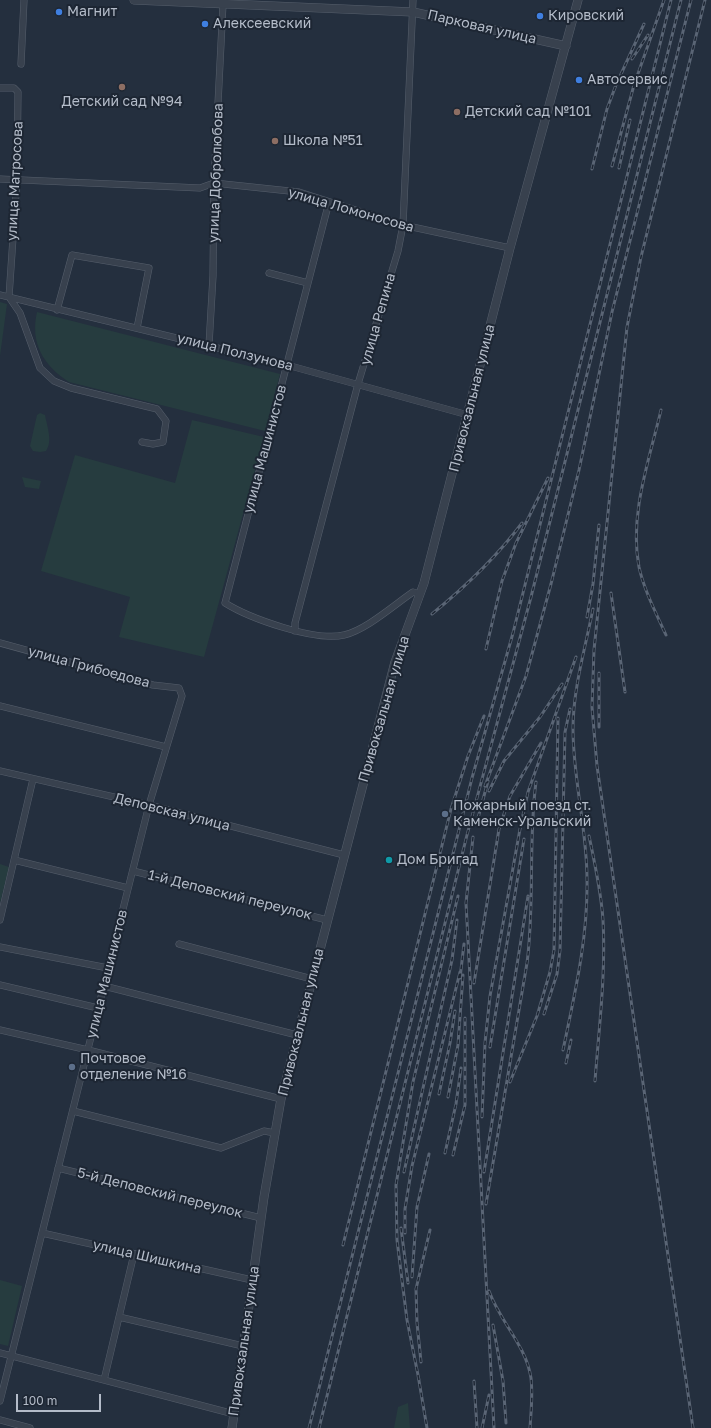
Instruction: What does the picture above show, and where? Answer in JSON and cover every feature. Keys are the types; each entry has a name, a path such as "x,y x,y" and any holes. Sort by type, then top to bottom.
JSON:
{"street":[{"path":"21,64 24,0"},
{"name":"Парковая улица","path":"134,0 223,2 413,12 566,46"},
{"name":"улица Репина","path":"295,631 295,623 358,384 398,251 403,225 413,0"},
{"name":"Привокзальная улица","path":"232,1428 261,1218 281,1099 395,662 424,584 510,248 578,0"},
{"name":"улица Добролюбова","path":"209,345 213,276 214,183 223,2"},
{"name":"улица Матросова","path":"0,88 14,88 18,90 17,179 9,297"},
{"name":"улица Ломоносова","path":"0,179 200,188 214,183 299,192 403,225 510,248"},
{"name":"улица Машинистов","path":"295,631 225,603 329,202"},
{"path":"57,310 72,255 149,268 137,328"},
{"path":"269,273 308,283"},
{"name":"улица Ползунова","path":"0,295 23,302 209,345 287,365 468,416"},
{"path":"9,297 20,313 40,368 54,381 71,388 157,409 166,421 162,442 153,444 142,442"},
{"path":"20,313 23,302"},
{"path":"295,631 331,637 345,635 365,626 414,592 420,594"},
{"name":"улица Грибоедова","path":"0,643 153,685 179,688"},
{"name":"улица Машинистов","path":"0,1401 149,805 182,696 179,688"},
{"path":"0,706 166,747"},
{"name":"Деповская улица","path":"0,771 149,805 344,855"},
{"path":"0,920 33,779"},
{"path":"14,860 128,888"},
{"name":"1-й Деповский переулок","path":"133,871 327,920"},
{"path":"179,944 312,979"},
{"path":"0,947 108,968"},
{"path":"0,985 98,1008"},
{"path":"104,986 297,1035"},
{"path":"0,1030 88,1050 281,1099"},
{"path":"73,1111 221,1148 264,1131 275,1133"},
{"name":"5-й Деповский переулок","path":"58,1168 261,1218"},
{"name":"улица Шишкина","path":"42,1234 252,1280"},
{"path":"104,1380 134,1254"},
{"path":"119,1317 243,1346"},
{"path":"0,1353 234,1414"},
{"path":"0,1420 30,1428"}],"green space":[{"path":"0,302 7,304 0,356"},
{"path":"37,312 280,374 265,431 69,382 52,368 41,352 35,334"},
{"path":"40,413 45,415 49,443 46,451 40,452 33,451 30,446 37,415"},
{"path":"192,420 264,437 204,657 119,637 130,597 41,571 75,455 175,483"},
{"path":"22,477 41,481 39,489 25,487"},
{"path":"0,864 9,867 0,903"},
{"path":"0,1280 22,1286 8,1346 0,1344"},
{"path":"408,1403 410,1428 394,1428 398,1407"}],"railway":[{"path":"612,166 634,85 664,0"},
{"path":"309,1428 472,778 513,633 671,0"},
{"path":"319,1428 467,835 531,597 681,0"},
{"path":"485,786 526,676 551,584 579,470 612,312 691,0"},
{"path":"693,1428 597,766 592,707 594,650 627,327 641,257 705,0"},
{"path":"592,169 607,109 616,85 644,24"},
{"path":"632,59 648,35"},
{"path":"619,168 630,120"},
{"path":"661,410 646,468 638,508 637,547 639,567 644,584 666,635"},
{"path":"486,649 502,581 516,543 548,478"},
{"path":"432,614 480,572 522,523"},
{"path":"587,617 593,584 599,525"},
{"path":"611,593 625,692"},
{"path":"563,1050 580,965 587,901 585,842 575,766 573,729 577,684 593,609"},
{"path":"482,1117 485,1043 490,996 520,829 528,792 576,657"},
{"path":"599,673 599,727"},
{"path":"489,791 504,761 540,717 562,684"},
{"path":"544,1014 557,974 560,950 565,732 570,709"},
{"path":"343,1245 451,809 468,756 484,716"},
{"path":"510,1082 537,1016 550,972 554,950 558,718"},
{"path":"474,983 499,829 510,796 541,743"},
{"path":"478,818 488,781"},
{"path":"486,1204 527,963 531,918 532,827 536,782"},
{"path":"589,836 601,899 604,940 602,1000 595,1081"},
{"path":"473,837 466,903 494,1428"},
{"path":"490,1047 524,839"},
{"path":"419,1380 407,1320 397,1240 396,1185 413,1082 458,896"},
{"path":"484,1172 528,896"},
{"path":"404,1172 452,960 457,920"},
{"path":"460,978 464,944"},
{"path":"405,1233 405,1209 412,1166 460,972"},
{"path":"448,1097 458,1045 463,975"},
{"path":"439,1094 455,1011"},
{"path":"453,1155 465,1105 465,1018"},
{"path":"566,1063 571,1040"},
{"path":"445,1153 456,1104 461,1068"},
{"path":"412,1277 417,1207 429,1154"},
{"path":"401,1228 408,1283"},
{"path":"421,1362 417,1323 416,1289 430,1230"},
{"path":"489,1291 524,1355 528,1366 532,1390 530,1428"},
{"path":"493,1325 503,1381 506,1423"},
{"path":"418,1375 427,1428"},
{"path":"474,1381 477,1428"},
{"path":"482,1428 489,1395"}],"place":[{"name":"Магнит","path":"59,12"},
{"name":"Кировский","path":"540,16"},
{"name":"Алексеевский","path":"205,24"},
{"name":"Автосервис","path":"579,80"},
{"name":"Детский сад №94","path":"122,87"},
{"name":"Детский сад №101","path":"457,112"},
{"name":"Школа №51","path":"275,141"},
{"name":"Пожарный поезд ст. Каменск-Уральский","path":"445,814"},
{"name":"Дом Бригад","path":"389,860"},
{"name":"Почтовое отделение №16","path":"72,1067"}]}
